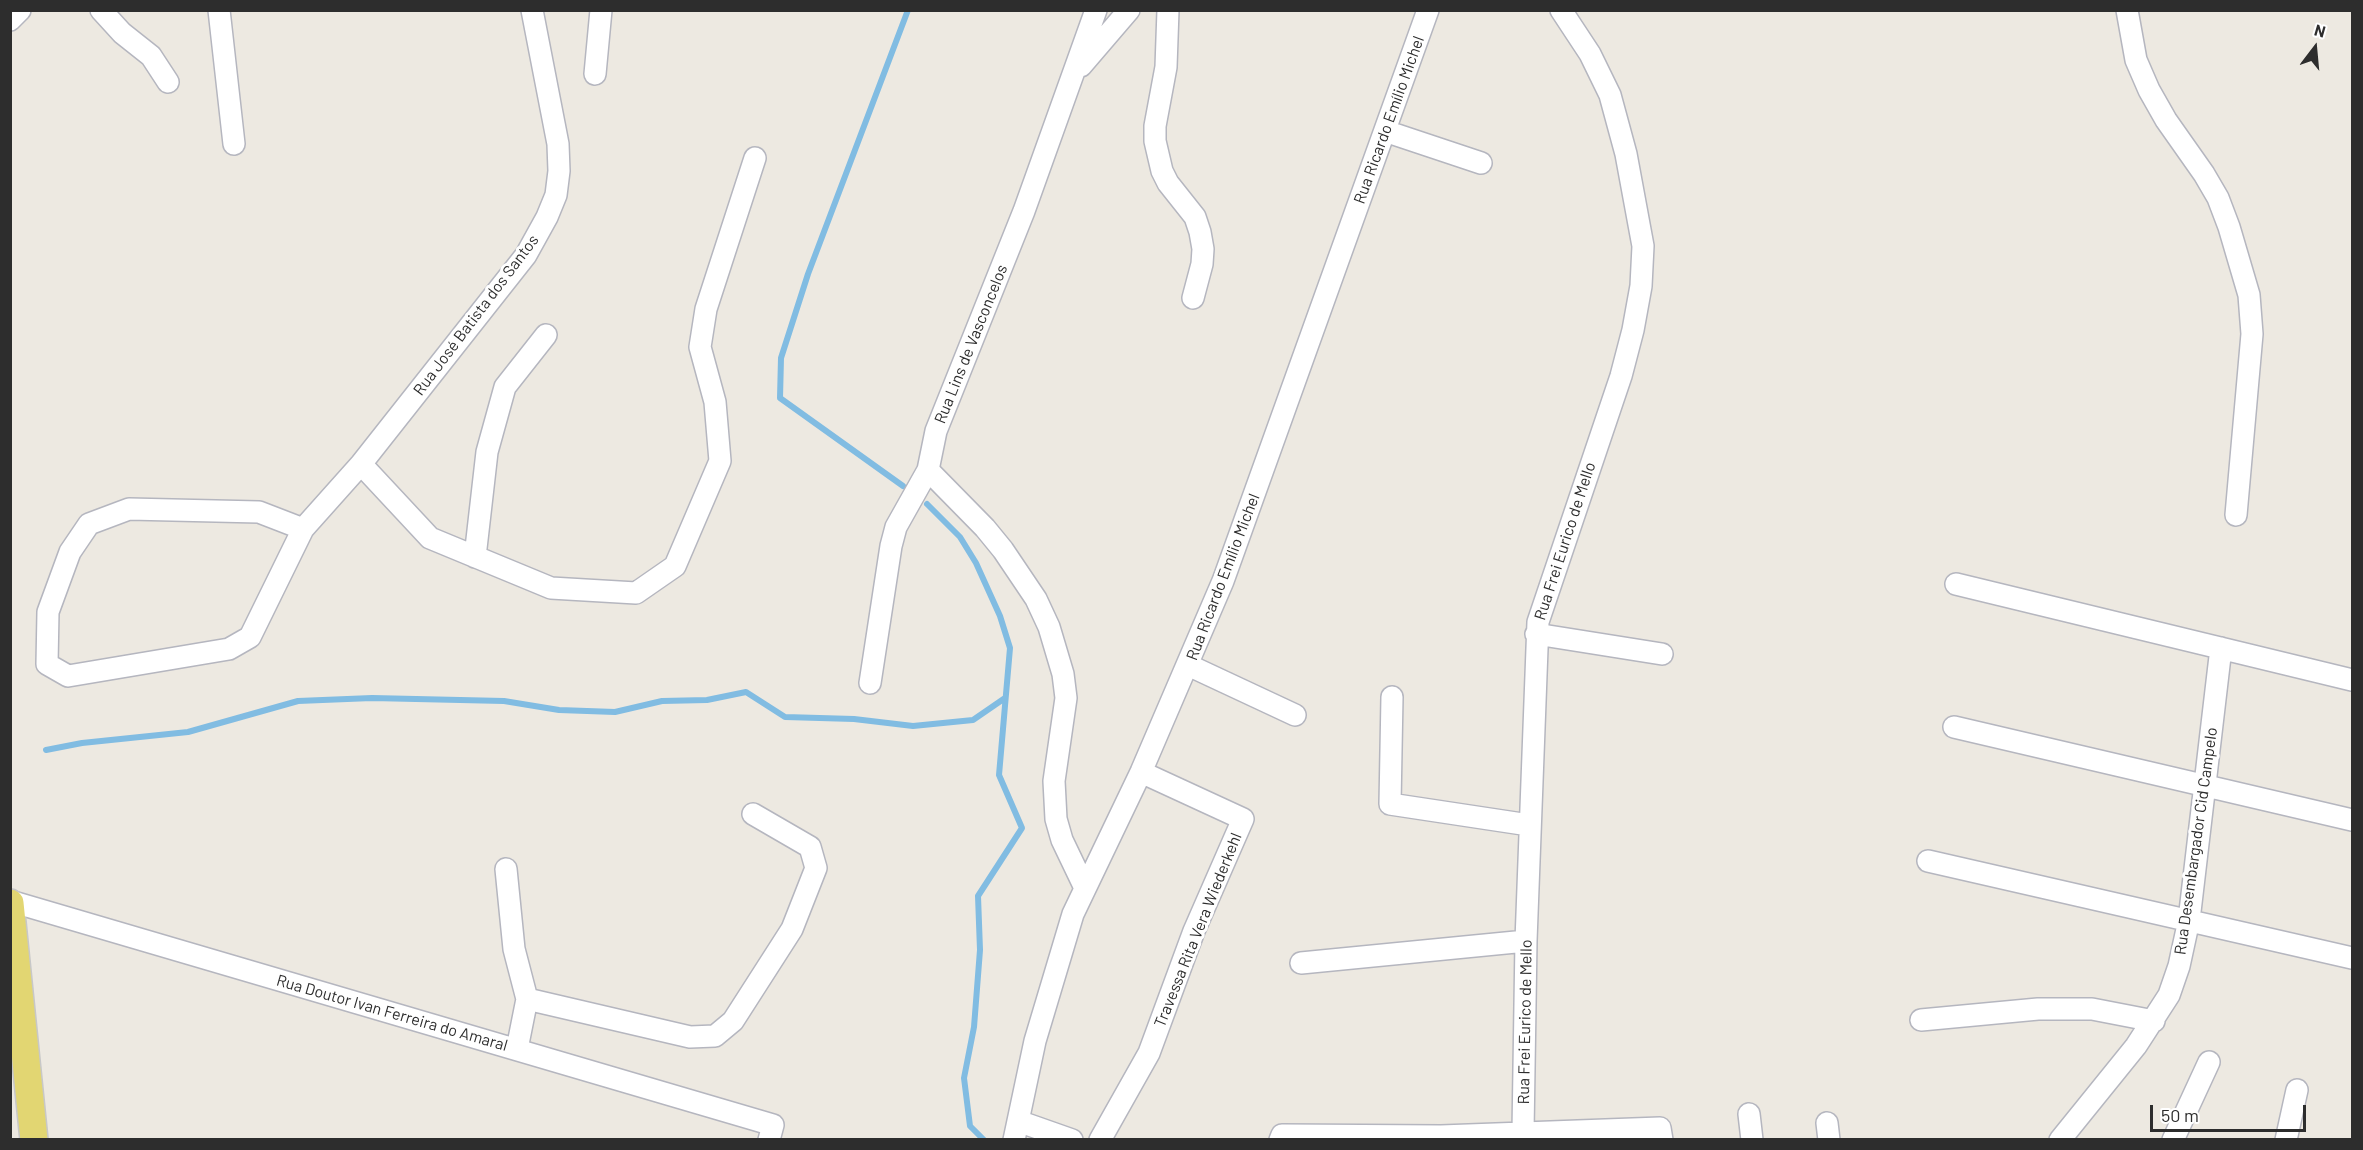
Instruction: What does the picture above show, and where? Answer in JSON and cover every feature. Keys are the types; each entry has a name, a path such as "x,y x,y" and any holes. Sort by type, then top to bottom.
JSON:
{"main road":[{"path":"10,902 34,1140"}],"street":[{"path":"10,20 20,10"},
{"path":"102,10 122,33 151,56 168,82"},
{"path":"219,10 234,144"},
{"name":"Rua José Batista dos Santos","path":"303,529 259,512 129,509 89,524 70,552 48,612 47,664 68,676 229,649 250,637 303,529 361,464 525,255 547,217 557,187 558,144 532,10"},
{"path":"595,74 601,10"},
{"name":"Rua Lins de Vasconcelos","path":"870,683 891,546 896,527 928,470 936,431 1024,211 1096,10"},
{"path":"1073,76 1129,10"},
{"path":"1168,10 1166,68 1155,126 1155,141 1162,171 1168,183 1195,217 1200,232 1203,249 1202,264 1193,297"},
{"name":"Rua Ricardo Emílio Michel","path":"1016,1130 1035,1041 1065,935 1188,665 1245,523 1428,10"},
{"name":"Rua Frei Eurico de Mello","path":"1523,1132 1529,825 1536,634 1542,606 1630,341 1641,286 1643,246 1626,154 1610,95 1590,54 1561,10"},
{"path":"2127,10 2136,60 2166,120 2218,198 2249,295 2252,334 2236,515"},
{"path":"1385,131 1481,163"},
{"path":"361,464 430,538 551,588 636,593 675,566 720,461 715,402 700,348 705,309 755,158"},
{"path":"475,556 487,452 505,387 546,334"},
{"path":"928,470 973,515 1003,550 1036,599 1049,627 1063,674 1066,698 1054,781 1056,819 1062,840 1085,888"},
{"path":"1956,584 2352,680"},
{"path":"1536,634 1662,654"},
{"name":"Rua Desembargador Cid Campelo","path":"2060,1140 2154,1021 2169,995 2180,966 2189,920 2221,648"},
{"path":"1188,665 1295,716"},
{"path":"1392,697 1390,804 1529,825"},
{"path":"1954,727 2352,820"},
{"name":"Travessa Rita Vera Wiederkehl","path":"1100,1140 1149,1053 1194,931 1243,819 1141,772"},
{"path":"527,999 690,1037 715,1036 733,1022 792,929 816,868 810,847 753,814"},
{"path":"1928,861 2352,958"},
{"path":"506,869 514,949 527,999 517,1050"},
{"name":"Rua Doutor Ivan Ferreira do Amaral","path":"10,902 517,1050 771,1132"},
{"path":"1301,963 1526,941"},
{"path":"1921,1020 2038,1009 2092,1009 2154,1021"},
{"path":"2173,1140 2209,1062"},
{"path":"2286,1140 2297,1090"},
{"path":"1749,1113 1752,1140"},
{"path":"1016,1130 1072,1140"},
{"path":"1280,1140 1282,1135 1441,1136 1523,1132 1661,1134"}],"waterway":[{"path":"903,486 780,398 781,358 808,274 908,10"},
{"path":"927,504 960,537 976,563 1000,616 1010,648 999,775 1022,828 978,896 980,950 974,1027 964,1078 970,1126 984,1140"},
{"path":"46,750 82,743 188,732 298,701 372,698 504,701 559,710 615,712 662,701 707,700 746,692 785,717 854,719 913,726 973,720 1005,698"}]}
